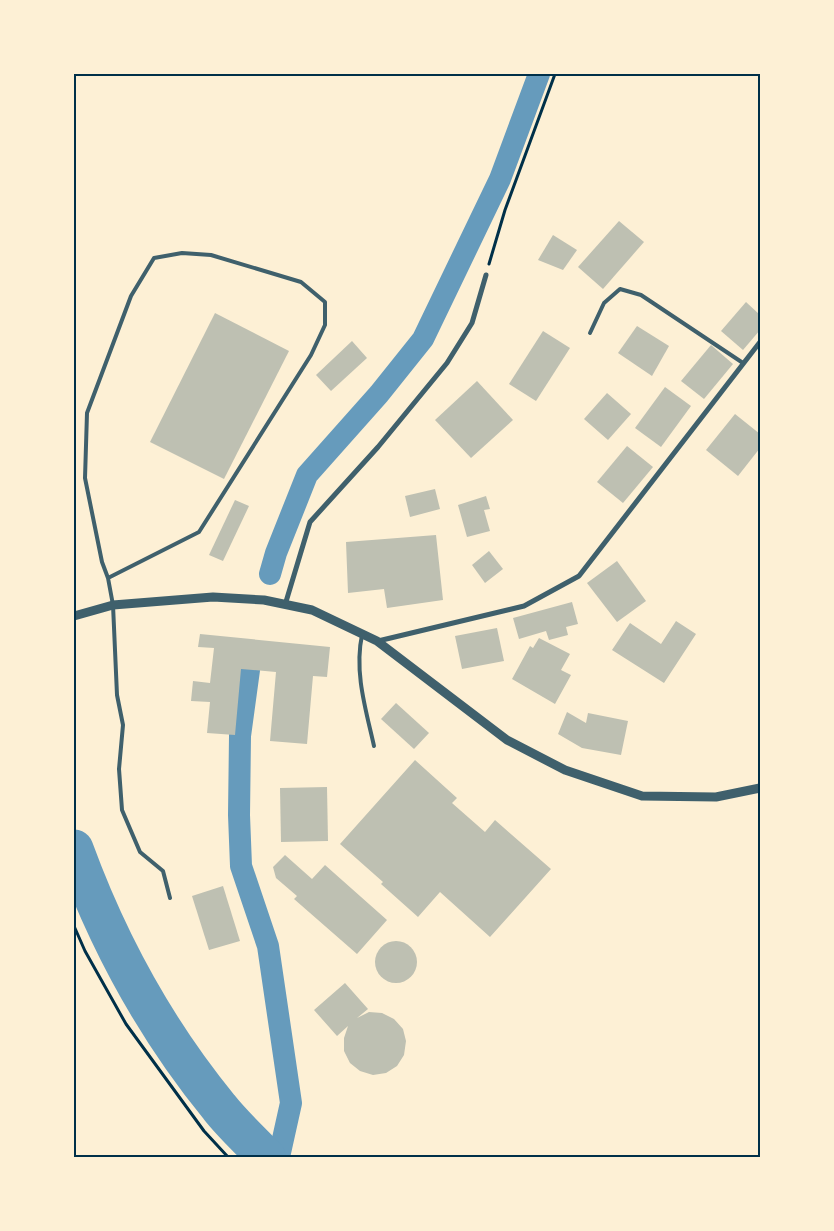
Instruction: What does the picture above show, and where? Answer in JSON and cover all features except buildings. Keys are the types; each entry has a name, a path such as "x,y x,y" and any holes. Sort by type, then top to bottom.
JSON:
{"street":[{"path":"285,605 310,522 378,448 447,363 472,323 486,275"},
{"path":"377,641 524,606 579,576 760,342"},
{"path":"75,615 113,605 213,597 264,600 312,610 377,641 507,740 565,770 642,796 716,797 760,788"}],"lane":[{"path":"108,578 200,532 311,355 325,325 325,302 301,282 211,255 182,253 154,258 131,296 88,413 86,478 102,562 108,578 113,605 117,695 122,725 119,769 122,810 140,852 162,871 170,898"},
{"path":"590,333 604,303 620,289 641,295 743,363"},
{"path":"362,634 359,648 359,671 374,746"}],"path":[{"path":"486,275 505,210 555,74"},
{"path":"74,926 85,952 126,1024 204,1131 228,1157"}],"waterway":[{"path":"270,574 276,553 307,475 379,394 423,339 500,179 539,74"},
{"path":"249,670 240,736 239,815 241,866 268,946 291,1103 279,1157"},
{"path":"74,849 102,918 154,1016 196,1078 219,1107 266,1157"}]}
